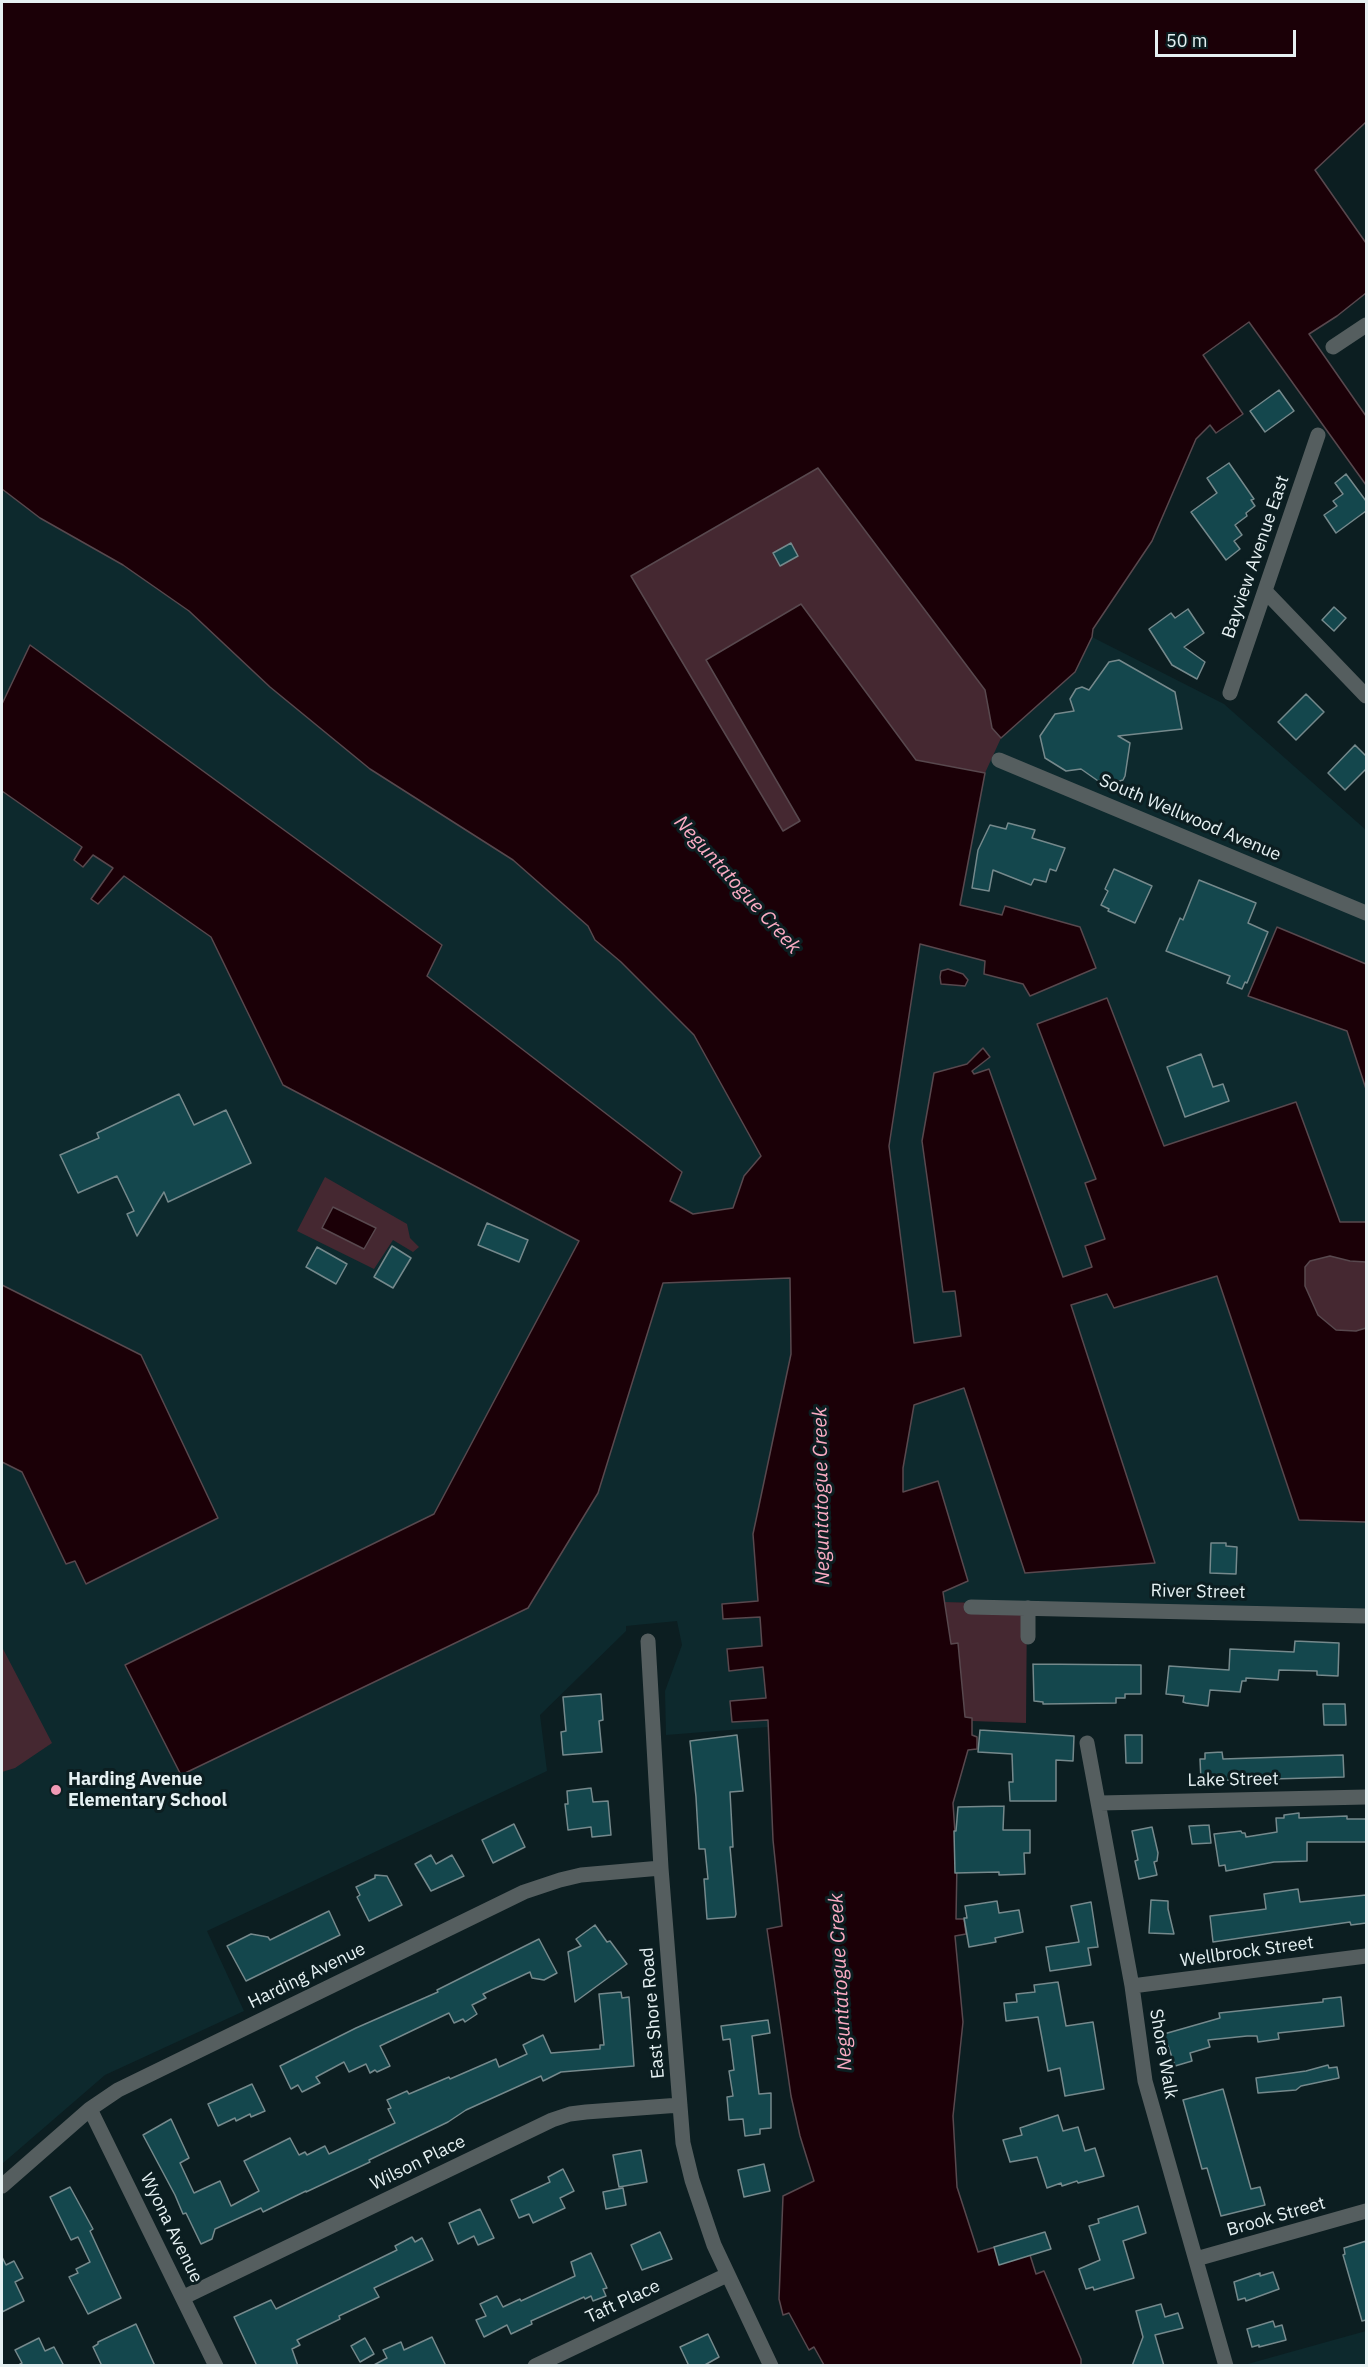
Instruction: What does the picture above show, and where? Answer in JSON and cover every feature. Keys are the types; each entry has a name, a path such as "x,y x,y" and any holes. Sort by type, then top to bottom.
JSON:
{"street":[{"path":"1333,347 1366,325"},
{"name":"Bayview Avenue East","path":"1230,693 1318,435"},
{"path":"1264,591 1366,696"},
{"name":"South Wellwood Avenue","path":"999,760 1366,913"},
{"name":"River Street","path":"972,1607 1366,1616"},
{"path":"1028,1608 1028,1637"},
{"name":"East Shore Road","path":"648,1641 660,1868 683,2143 692,2180 727,2275 771,2366"},
{"name":"Shore Walk","path":"1087,1743 1100,1803 1132,1986 1145,2081 1226,2366"},
{"name":"Lake Street","path":"1100,1803 1366,1797"},
{"name":"Harding Avenue","path":"2,2186 90,2109 118,2090 524,1892 581,1875 660,1868"},
{"name":"Wellbrock Street","path":"1132,1986 1366,1956"},
{"name":"Wilson Place","path":"184,2297 552,2120 586,2112 680,2105"},
{"name":"Wyona Avenue","path":"90,2109 216,2366"},
{"name":"Brook Street","path":"1196,2259 1366,2211"},
{"name":"Taft Place","path":"535,2366 727,2275"}],"shaded area":[{"path":"818,468 1075,672 1092,637 1224,704 1366,830 1366,964 1277,927 1348,1031 1366,1089 1366,1222 1340,1223 1296,1102 1164,1146 1107,998 1037,1024 1096,1179 1085,1183 1105,1239 1092,1267 1063,1277 989,1069 974,1074 971,1071 990,1057 983,1048 967,1064 934,1073 943,1291 955,1290 962,1336 914,1343 889,1146 920,944 986,961 984,974 1023,984 1030,996 1095,968 1080,927 1005,907 1002,916 960,905 984,773"},
{"path":"818,468 985,690 992,728 1001,738 985,773 916,760 801,604 706,660 800,821 783,831 631,576"},
{"path":"2,489 40,518 123,565 189,611 270,687 370,769 513,860 588,926 595,940 621,962 694,1035 761,1156 744,1176 733,1208 692,1214 670,1201 682,1172 427,976 442,945 30,646 2,704"},
{"path":"2,791 83,847 82,867 93,855 113,869 91,899 98,904 124,875 211,937 283,1085 579,1241 434,1514 125,1665 598,1493 663,1283 790,1278 791,1354 753,1534 758,1601 722,1604 724,1619 760,1616 762,1646 727,1650 763,1667 766,1698 730,1701 732,1722 768,1719 768,1727 666,1735 665,1691 682,1645 677,1621 626,1626 626,1631 540,1715 547,1771 207,1931 244,2011 105,2075 2,2164 2,1462 22,1472 66,1564 75,1561 141,1355 2,1285"},
{"path":"325,1177 407,1224 410,1238 419,1247 413,1252 393,1240 374,1269 297,1231"},
{"path":"1330,1256 1366,1262 1366,1328 1356,1331 1336,1330 1318,1315 1305,1286 1305,1267 1310,1261"},
{"path":"1217,1276 1299,1520 1366,1522 1366,1612 944,1602 943,1591 968,1581 938,1481 903,1493 903,1468 914,1405 964,1388 1025,1573 1155,1562 1070,1305 1107,1294 1114,1308"},
{"path":"944,1602 1027,1604 1026,1723 972,1721 972,1718 965,1718 958,1643 951,1644"},
{"path":"2,1647 52,1743 15,1768 2,1772"},
{"path":"1366,2331 1366,2365 1244,2365"}],"water":[{"name":"Neguntatogue Creek","path":"2,2 1366,2 1366,122 1315,170 1366,243 1366,293 1309,334 1366,416 1366,485 1249,322 1203,355 1243,414 1216,433 1210,425 1196,439 1152,541 1093,629 1092,637 1075,672 1001,738 992,728 985,690 818,468 631,576 783,831 800,821 706,660 801,604 916,760 985,773 960,905 1002,915 1005,906 1080,927 1096,968 1030,996 1023,984 984,974 985,961 920,944 889,1146 914,1343 961,1336 955,1291 943,1292 922,1141 934,1073 967,1064 983,1048 990,1057 972,1071 974,1074 989,1069 1063,1277 1092,1267 1085,1246 1105,1239 1085,1183 1096,1179 1037,1024 1107,998 1164,1146 1296,1102 1340,1222 1366,1222 1366,1262 1330,1256 1310,1261 1305,1267 1305,1286 1318,1315 1336,1330 1356,1331 1366,1328 1366,1522 1299,1520 1217,1276 1114,1308 1107,1294 1071,1305 1155,1563 1025,1573 964,1388 914,1405 903,1468 903,1492 938,1481 968,1581 943,1592 951,1644 958,1643 965,1717 972,1718 972,1735 977,1737 977,1749 968,1750 953,1803 957,1862 956,1919 964,1919 966,1934 955,1936 963,2022 953,2116 957,2187 978,2252 995,2247 1030,2255 1036,2274 1044,2271 1081,2359 1081,2365 824,2365 814,2347 809,2350 789,2313 783,2315 779,2299 783,2196 814,2181 791,2096 767,1929 782,1926 773,1840 768,1720 732,1722 730,1701 766,1698 763,1667 729,1671 727,1649 762,1646 760,1617 723,1619 722,1604 758,1601 753,1534 791,1354 790,1278 663,1283 598,1493 528,1608 181,1775 125,1665 434,1514 579,1241 283,1085 211,937 124,876 98,904 91,899 113,868 93,855 83,867 74,860 82,847 2,791 2,704 30,645 442,945 427,976 682,1172 670,1201 693,1214 733,1208 744,1176 761,1156 694,1035 621,962 595,940 588,926 513,860 370,769 270,687 189,611 123,565 40,518 2,489"},
{"path":"1277,927 1366,964 1366,1089 1347,1031 1248,996"},
{"path":"948,969 963,974 968,980 965,986 941,984 941,971"},
{"path":"333,1207 376,1228 364,1249 322,1228"},
{"path":"2,1285 141,1355 218,1518 86,1584 75,1561 66,1564 22,1472 2,1462"}],"building":[{"path":"1279,390 1294,411 1265,432 1250,411"},
{"path":"1229,463 1254,499 1251,500 1255,506 1235,525 1242,535 1234,541 1240,549 1226,560 1191,512 1217,493 1207,478"},
{"path":"1346,474 1366,501 1366,511 1336,533 1324,515 1337,506 1333,501 1343,494 1335,483"},
{"path":"791,543 798,556 780,566 773,553"},
{"path":"1334,607 1346,618 1334,631 1322,620"},
{"path":"1188,609 1204,633 1184,647 1205,662 1197,679 1172,665 1149,629 1171,613 1175,618"},
{"path":"1119,660 1175,692 1182,729 1118,736 1130,743 1125,776 1123,780 1116,782 1111,790 1081,769 1066,771 1045,758 1040,736 1055,714 1074,711 1070,699 1076,689 1082,687 1089,690 1109,662"},
{"path":"1306,694 1324,712 1296,740 1278,722"},
{"path":"1355,745 1366,756 1366,769 1345,790 1328,773"},
{"path":"1008,823 1035,830 1032,838 1065,848 1056,871 1050,869 1046,882 1034,879 1031,885 993,870 989,891 972,888 978,850 990,825 1006,829"},
{"path":"1114,869 1152,886 1135,923 1108,911 1109,909 1101,905 1108,891 1105,889"},
{"path":"1199,880 1256,903 1248,923 1268,932 1247,983 1245,982 1242,989 1227,983 1230,976 1166,951 1180,918 1183,920"},
{"path":"1201,1054 1213,1087 1223,1084 1229,1101 1185,1117 1167,1067"},
{"path":"179,1094 194,1125 226,1110 251,1163 168,1202 164,1192 137,1236 127,1214 134,1211 117,1176 78,1193 60,1155 99,1138 97,1133"},
{"path":"487,1223 528,1240 519,1262 478,1245"},
{"path":"392,1246 411,1258 393,1288 374,1277"},
{"path":"317,1247 347,1264 336,1284 306,1267"},
{"path":"1211,1543 1226,1543 1226,1546 1237,1547 1236,1574 1210,1573"},
{"path":"1295,1641 1339,1643 1338,1676 1317,1675 1317,1671 1279,1670 1278,1680 1246,1678 1246,1681 1242,1681 1240,1692 1210,1690 1208,1706 1186,1703 1183,1702 1184,1696 1166,1694 1169,1666 1229,1670 1230,1649 1294,1652"},
{"path":"1033,1664 1141,1665 1141,1694 1125,1694 1125,1698 1116,1698 1116,1703 1043,1704 1043,1702 1034,1701"},
{"path":"601,1694 603,1720 599,1721 602,1752 563,1755 561,1732 566,1731 563,1697"},
{"path":"1323,1704 1345,1704 1346,1725 1324,1725"},
{"path":"980,1730 1074,1736 1073,1761 1056,1760 1056,1801 1010,1801 1009,1782 1013,1782 1012,1754 978,1752"},
{"path":"737,1735 743,1791 730,1792 733,1847 730,1847 736,1914 735,1917 707,1919 704,1879 708,1879 705,1849 699,1849 690,1741"},
{"path":"1125,1735 1142,1735 1142,1763 1126,1763"},
{"path":"1222,1752 1223,1759 1343,1755 1344,1777 1201,1781 1200,1759 1205,1759 1205,1753"},
{"path":"591,1788 593,1802 608,1801 611,1835 592,1837 591,1827 568,1830 565,1804 568,1804 567,1791"},
{"path":"1004,1806 1003,1830 1030,1830 1030,1853 1024,1853 1025,1874 955,1873 954,1831 956,1831 958,1807"},
{"path":"1299,1813 1299,1818 1347,1816 1347,1819 1366,1819 1366,1842 1307,1842 1307,1861 1274,1862 1226,1871 1225,1865 1219,1866 1214,1834 1241,1831 1246,1837 1277,1832 1276,1818"},
{"path":"514,1824 525,1847 493,1863 482,1840"},
{"path":"1209,1825 1211,1843 1192,1844 1189,1826"},
{"path":"1152,1827 1158,1853 1157,1861 1154,1862 1157,1875 1139,1879 1132,1831"},
{"path":"431,1855 436,1864 452,1855 464,1876 431,1891 415,1864"},
{"path":"375,1875 387,1876 402,1905 369,1921 357,1897 360,1895 356,1887 375,1878"},
{"path":"1298,1889 1300,1902 1366,1895 1366,1923 1351,1925 1350,1922 1213,1942 1210,1916 1266,1909 1264,1894"},
{"path":"1151,1900 1168,1901 1174,1934 1149,1933"},
{"path":"997,1901 999,1913 1019,1910 1023,1932 995,1938 996,1942 969,1947 964,1918 967,1918 965,1906"},
{"path":"1091,1902 1098,1947 1088,1948 1091,1965 1050,1971 1046,1947 1079,1942 1071,1906"},
{"path":"329,1911 340,1935 246,1981 227,1946 251,1934 268,1937 270,1940"},
{"path":"595,1925 627,1964 575,2002 568,1952 581,1946 576,1939"},
{"path":"539,1939 557,1973 544,1980 532,1978 530,1972 483,1994 486,1998 472,2005 477,2014 465,2022 463,2019 454,2023 449,2013 380,2046 390,2066 377,2072 375,2070 370,2073 366,2064 349,2072 344,2062 316,2077 320,2083 302,2092 298,2085 291,2089 280,2066 356,2028 438,1992 437,1990"},
{"path":"1058,1982 1066,2026 1093,2022 1104,2089 1065,2096 1060,2068 1048,2071 1038,2017 1006,2021 1004,2003 1017,2002 1016,1994 1035,1992 1034,1985"},
{"path":"621,1992 622,1998 629,1997 634,2066 561,2072 543,2081 541,2076 466,2110 448,2122 369,2160 370,2162 263,2212 261,2208 215,2229 212,2239 201,2244 143,2135 171,2119 189,2158 180,2163 194,2193 220,2181 231,2206 259,2191 244,2161 290,2138 299,2155 305,2152 307,2155 325,2146 329,2154 395,2123 388,2109 391,2108 387,2100 407,2091 409,2094 449,2077 450,2079 496,2059 499,2067 527,2054 523,2045 543,2035 551,2053 600,2049 600,2045 604,2045 599,1994"},
{"path":"1341,1997 1344,2026 1278,2033 1279,2039 1258,2042 1257,2036 1208,2040 1210,2047 1190,2053 1192,2061 1175,2066 1164,2034 1220,2018 1219,2013 1323,2002 1323,1999"},
{"path":"768,2020 770,2033 752,2036 759,2094 771,2093 771,2128 760,2129 760,2134 745,2136 743,2119 729,2120 727,2097 733,2096 729,2071 734,2070 730,2039 723,2040 721,2026"},
{"path":"1328,2065 1329,2068 1337,2067 1339,2078 1301,2086 1296,2090 1258,2093 1256,2078 1306,2071"},
{"path":"252,2084 265,2111 251,2117 250,2114 236,2121 235,2118 218,2126 208,2104"},
{"path":"1223,2089 1251,2189 1260,2187 1265,2205 1221,2216 1207,2168 1202,2169 1183,2100"},
{"path":"1058,2115 1063,2131 1078,2127 1085,2151 1095,2148 1104,2176 1062,2186 1061,2183 1047,2188 1037,2157 1010,2162 1003,2140 1022,2135 1020,2128"},
{"path":"641,2150 647,2182 619,2187 613,2155"},
{"path":"764,2164 770,2191 744,2197 738,2170"},
{"path":"563,2169 574,2191 560,2198 565,2208 533,2223 529,2214 519,2218 511,2200 550,2182 548,2177"},
{"path":"70,2187 93,2229 90,2231 121,2298 88,2314 69,2277 78,2273 76,2269 90,2262 78,2237 71,2240 50,2197"},
{"path":"623,2188 626,2205 606,2209 603,2192"},
{"path":"1138,2206 1146,2233 1123,2241 1134,2278 1094,2290 1093,2287 1086,2289 1079,2269 1100,2260 1089,2226 1099,2223 1098,2219"},
{"path":"480,2209 494,2238 478,2245 474,2236 458,2244 449,2223"},
{"path":"660,2232 672,2259 642,2270 631,2245"},
{"path":"1045,2232 1051,2249 999,2265 994,2247"},
{"path":"412,2237 415,2242 422,2238 433,2260 374,2288 379,2297 297,2340 300,2345 292,2349 298,2366 257,2366 234,2317 271,2300 276,2309 397,2250 395,2246"},
{"path":"1366,2241 1366,2320 1362,2321 1343,2255 1345,2254 1344,2248"},
{"path":"591,2253 607,2288 603,2289 606,2296 593,2301 591,2296 585,2299 584,2297 531,2321 532,2324 511,2334 507,2325 484,2337 476,2320 486,2316 480,2304 497,2296 503,2307 520,2299 521,2301 575,2276 571,2262"},
{"path":"2,2257 6,2265 14,2261 23,2278 15,2282 24,2301 2,2312"},
{"path":"1273,2272 1279,2289 1246,2301 1245,2298 1238,2300 1234,2282 1260,2273 1260,2276"},
{"path":"1161,2304 1165,2317 1178,2313 1183,2328 1155,2335 1164,2366 1132,2366 1143,2337 1136,2311"},
{"path":"1273,2321 1275,2327 1282,2325 1286,2340 1252,2347 1247,2329"},
{"path":"136,2324 155,2366 102,2366 93,2347 98,2342"},
{"path":"708,2334 719,2357 703,2366 689,2366 680,2347"},
{"path":"432,2337 446,2366 372,2366 387,2358 383,2350 401,2342 404,2350"},
{"path":"39,2338 45,2351 54,2347 64,2366 17,2366 22,2363 15,2350"},
{"path":"365,2338 374,2354 360,2362 351,2346"}],"place":[{"name":"Harding Avenue Elementary School","path":"56,1790"}]}
